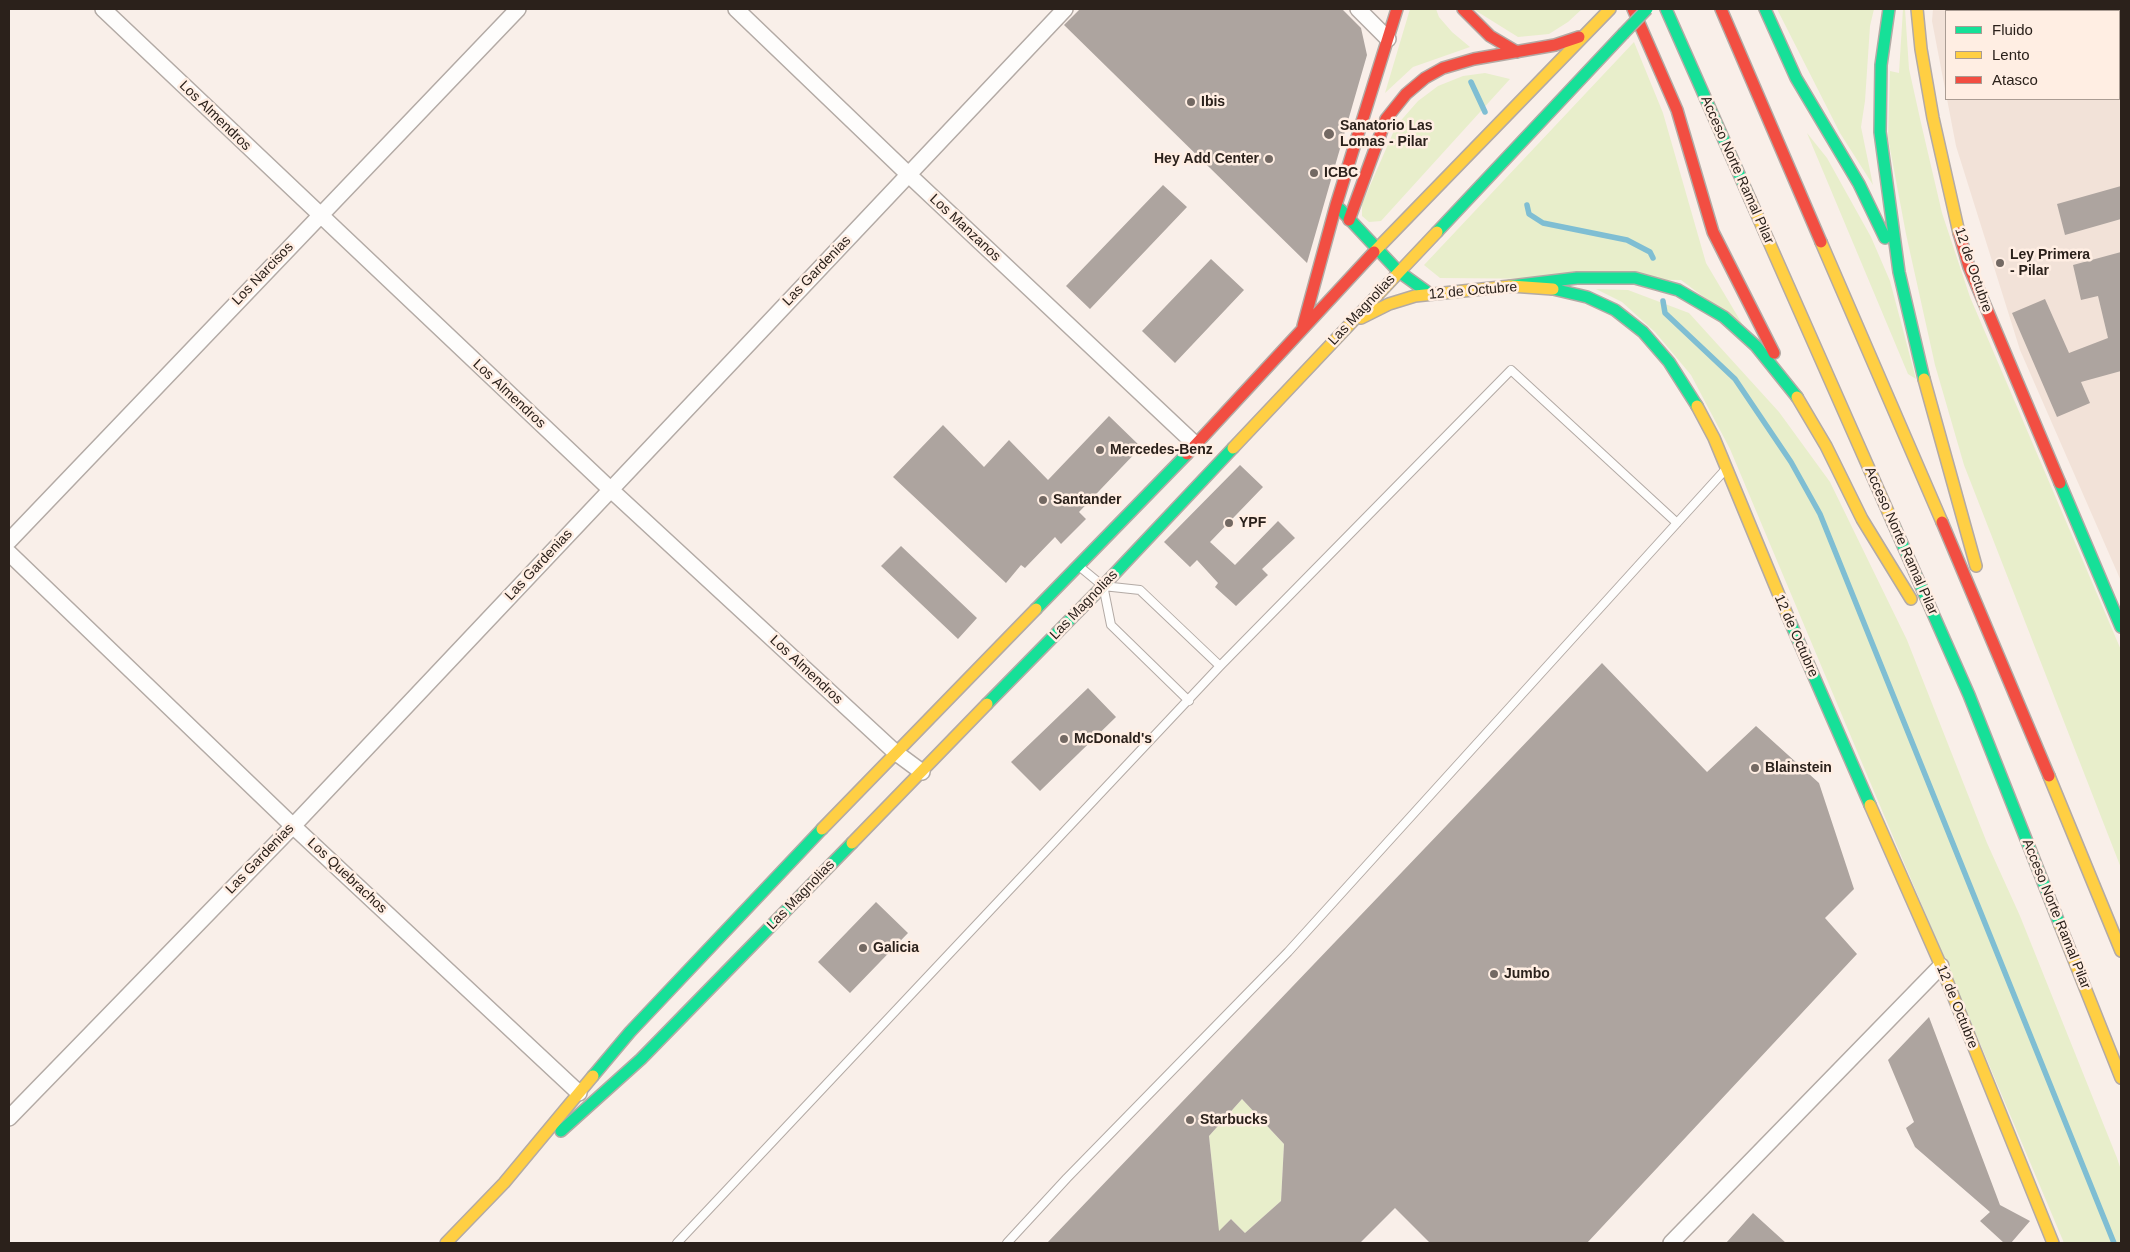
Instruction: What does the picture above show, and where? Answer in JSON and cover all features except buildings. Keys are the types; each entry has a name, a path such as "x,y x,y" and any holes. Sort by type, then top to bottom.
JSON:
{"main road":[{"path":"1302,329 1336,205 1397,9"},
{"path":"1463,9 1490,36 1517,52"},
{"path":"1633,9 1677,110 1713,232 1731,271 1793,390 1826,446 1862,519 1969,695"},
{"name":"Las Magnolias","path":"446,1243 504,1183 641,1059 1103,586 1646,9"},
{"name":"Acceso Norte Ramal Pilar","path":"1666,9 1969,695 2121,1078"},
{"path":"1721,9 2004,667 2121,951"},
{"path":"1764,9 1796,78 1864,192 1899,272"},
{"path":"1889,9 1881,65 1880,132 1899,272 1933,416 2004,667"},
{"name":"12 de Octubre","path":"1917,9 1920,40 1933,118 1959,235 1969,267 2121,627"},
{"name":"Las Magnolias","path":"504,1183 630,1032 895,752 1196,445 1376,249 1607,11"},
{"path":"1350,220 1386,120 1406,94 1425,78 1443,68 1474,59 1555,45 1584,36"},
{"path":"1336,205 1398,271 1430,294"},
{"path":"1511,286 1598,276 1636,278 1666,285 1696,299 1724,317 1756,346 1793,390"},
{"name":"12 de Octubre","path":"1345,327 1388,304 1430,294 1511,286 1554,289 1587,297 1615,310 1629,320 1655,345 1681,378 1703,415 1727,468 1765,564 1941,966 2053,1243"},
{"path":"2100,1023 2121,1094"}],"street":[{"name":"Los Almendros","path":"104,9 610,489 895,752 922,772"},
{"name":"Los Narcisos","path":"9,541 518,9"},
{"name":"Los Manzanos","path":"736,9 1196,445"},
{"name":"Las Gardenias","path":"9,1118 293,826 1065,9"},
{"path":"1358,9 1388,38"},
{"name":"Los Quebrachos","path":"9,552 293,826 579,1093"},
{"path":"1671,1243 1941,966"}],"lane":[{"path":"677,1243 1220,666 1511,370 1677,523"},
{"path":"1007,1243 1067,1178 1288,952 1727,468"},
{"path":"1078,565 1103,586 1140,590 1220,666"},
{"path":"1103,586 1111,625 1188,701"}],"shaded area":[{"path":"1933,9 2121,9 2121,581 2020,350 1956,146 1947,100 2120,100 2120,10 1945,10 1945,89 1932,21"}],"green space":[{"path":"1410,9 1436,9 1439,17 1452,32 1470,47 1413,67 1385,93"},
{"path":"1473,9 1582,9 1568,22 1549,34 1518,37"},
{"path":"1777,9 1874,9 1870,26 1865,101 1861,127 1873,185 1840,133"},
{"path":"1903,9 1905,9 1909,69 1921,123 1942,213 1970,297 2121,650 2121,868 1964,465 1935,365 1906,234 1888,138 1890,71 1899,73"},
{"path":"1634,42 1663,113 1706,263 1744,327 1681,280 1440,278 1424,265"},
{"path":"1485,73 1510,79 1381,221 1369,222 1362,216 1362,204 1396,126 1418,101 1438,86 1463,76"},
{"path":"1807,133 1827,158 1871,237 1890,281 1916,379 1908,374"},
{"path":"1596,289 1628,290 1689,313 1779,412 1830,482 1907,640 1987,843 2020,916 2117,1158 2121,1170 2121,1243 2064,1243 1730,449 1691,375 1655,332 1622,302"},
{"path":"1242,1099 1284,1144 1281,1201 1245,1233 1231,1219 1208,1243 1177,1243 1216,1203 1209,1136"}],"waterway":[{"path":"1471,82 1485,112"},
{"path":"1527,205 1529,214 1543,223 1627,240 1650,252 1653,258"},
{"path":"1663,301 1665,313 1735,379 1791,462 1820,514 2114,1243"}],"traffic: fast":[{"path":"1623,34 1647,9"},
{"path":"1666,9 1750,199"},
{"path":"1765,9 1796,78 1859,184 1885,238"},
{"path":"1889,9 1881,65 1880,132 1899,272 1924,379"},
{"path":"1437,232 1623,34"},
{"path":"1340,209 1398,271 1430,294"},
{"path":"1511,286 1577,278 1635,278 1678,290 1724,317 1756,346 1797,397"},
{"path":"1553,289 1587,297 1615,310 1643,332 1669,362 1697,406"},
{"path":"987,704 1103,586 1233,448"},
{"path":"1036,609 1187,454"},
{"path":"2060,483 2121,627"},
{"path":"1893,523 1969,695 2060,925"},
{"path":"1788,617 1870,805"},
{"path":"593,1076 630,1032 822,829"},
{"path":"561,1131 641,1059 852,843"}],"traffic: slow":[{"path":"1374,252 1610,9"},
{"path":"1917,9 1921,49 1933,118 1959,233"},
{"path":"1750,199 1893,523"},
{"path":"1233,448 1437,232"},
{"path":"1821,242 1942,522"},
{"path":"1361,318 1389,304 1415,296 1511,286 1553,289"},
{"path":"1924,379 1976,566"},
{"path":"1797,397 1826,446 1862,519 1911,599"},
{"path":"1697,406 1714,438 1788,617"},
{"path":"822,829 1036,609"},
{"path":"852,843 987,704"},
{"path":"2049,776 2121,951"},
{"path":"1870,805 1941,966 2053,1243"},
{"path":"2060,925 2121,1078"},
{"path":"446,1243 504,1183 593,1076"}],"traffic: jam":[{"path":"1303,326 1336,205 1397,9"},
{"path":"1463,9 1490,36 1517,52"},
{"path":"1633,9 1677,110 1713,232 1774,353"},
{"path":"1721,9 1821,242"},
{"path":"1349,220 1386,119 1406,94 1425,78 1443,68 1474,59 1555,45 1579,37"},
{"path":"1959,233 1969,267 2060,483"},
{"path":"1187,454 1374,252"},
{"path":"1942,522 2049,776"}],"place":[{"name":"Ibis","path":"1191,102"},
{"name":"Sanatorio Las Lomas - Pilar","path":"1329,134"},
{"name":"Hey Add Center","path":"1269,159"},
{"name":"ICBC","path":"1314,173"},
{"name":"Ley Primera - Pilar","path":"2000,263"},
{"name":"Mercedes-Benz","path":"1100,450"},
{"name":"Santander","path":"1043,500"},
{"name":"YPF","path":"1229,523"},
{"name":"McDonald's","path":"1064,739"},
{"name":"Blainstein","path":"1755,768"},
{"name":"Galicia","path":"863,948"},
{"name":"Jumbo","path":"1494,974"},
{"name":"Starbucks","path":"1190,1120"}]}
